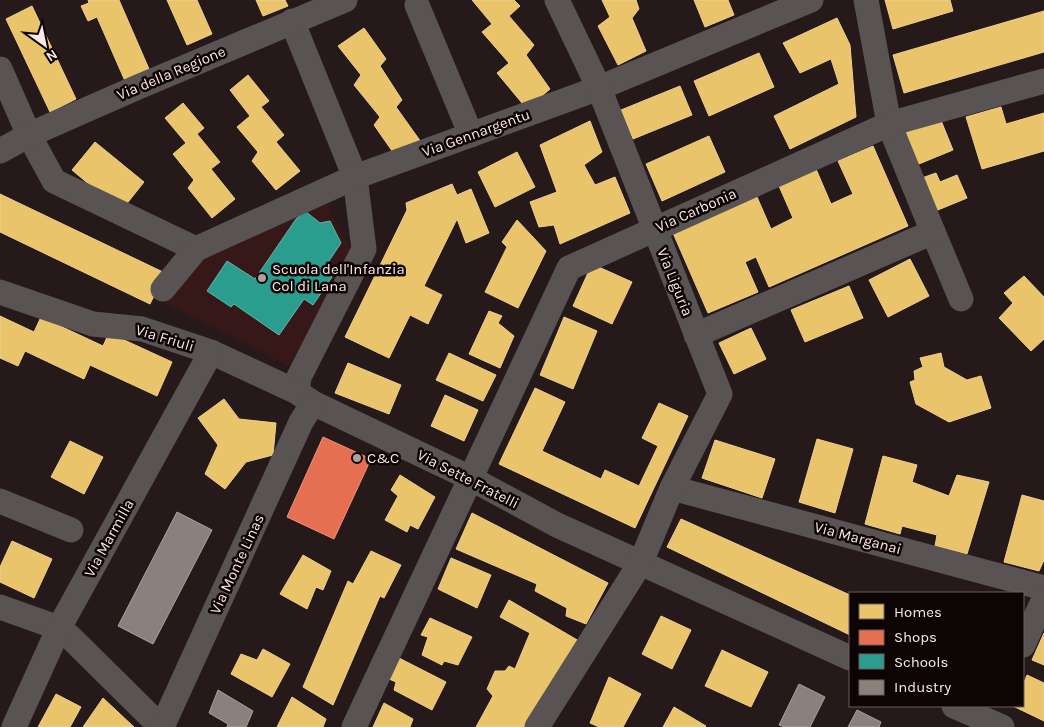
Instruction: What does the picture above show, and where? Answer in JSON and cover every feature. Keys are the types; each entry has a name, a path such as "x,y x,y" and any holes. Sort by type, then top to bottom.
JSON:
{"street":[{"name":"Via Liguria","path":"537,727 641,562 672,488 720,394 599,88 557,0"},
{"name":"Via Gennargentu","path":"196,250 355,177 599,88 811,0"},
{"path":"866,0 889,124 961,299"},
{"name":"Via della Regione","path":"0,151 29,136 335,2"},
{"path":"417,5 471,135"},
{"path":"292,21 355,177 364,249 299,377 305,398"},
{"path":"0,69 29,136 54,180 196,250 162,289"},
{"name":"Via Carbonia","path":"354,727 569,268 889,124 1044,81"},
{"path":"696,335 933,232"},
{"name":"Via Friuli","path":"0,292 93,324 142,329 211,352 305,398"},
{"name":"Via Marmilla","path":"14,727 59,628 211,352"},
{"name":"Via Sette Fratelli","path":"305,398 470,478 557,525 849,658"},
{"name":"Via Monte Linas","path":"162,727 301,422 305,398"},
{"name":"Via Marganai","path":"672,488 1044,588"},
{"path":"0,501 71,530"},
{"path":"1024,643 1044,599"},
{"path":"0,607 59,628 162,727"},
{"path":"957,707 992,720"}],"shaded area":[{"name":"Scuola dell'Infanzia Col di Lana","path":"326,202 350,249 292,368 165,303 209,252"}],"building: Homes":[{"path":"88,0 119,0 149,69 125,81 97,17 88,21 81,6 89,3"},
{"path":"167,0 197,0 212,34 187,45"},
{"path":"256,0 285,0 288,6 263,16"},
{"path":"472,0 514,0 520,6 509,16 534,45 526,55 550,89 527,109 497,73 509,63 482,32 492,24"},
{"path":"602,0 636,0 639,9 632,18 646,51 618,65 598,26 610,17"},
{"path":"694,0 728,0 734,15 705,27"},
{"path":"885,0 950,0 953,11 893,29"},
{"path":"32,6 76,99 50,112 6,19"},
{"path":"1044,11 1044,52 904,93 893,55"},
{"path":"837,18 850,45 856,117 790,149 774,116 839,84 831,59 800,73 783,43"},
{"path":"364,28 386,59 380,66 402,100 396,107 421,142 397,158 374,125 380,117 354,85 361,75 338,46"},
{"path":"759,53 774,87 709,116 694,81"},
{"path":"248,75 269,101 261,107 284,135 276,142 300,171 276,190 252,161 258,152 237,127 250,116 230,90"},
{"path":"680,86 692,115 633,139 621,110"},
{"path":"183,103 204,128 197,134 220,162 211,169 235,199 212,218 188,188 194,180 173,154 186,143 165,118"},
{"path":"1001,107 1006,124 1044,113 1044,151 982,169 966,117"},
{"path":"940,118 953,150 914,166 901,135"},
{"path":"590,121 602,152 584,165 595,185 615,177 630,213 560,244 554,225 539,227 530,202 557,192 540,145"},
{"path":"709,136 725,172 662,201 646,164"},
{"path":"95,142 144,182 121,211 72,170"},
{"path":"873,146 908,226 769,287 756,257 745,262 758,292 708,313 673,233 757,197 771,229 793,218 779,186 816,169 831,204 853,194 838,161"},
{"path":"517,152 535,187 495,207 478,172"},
{"path":"936,173 940,182 957,175 967,198 933,212 919,179"},
{"path":"452,184 457,195 471,189 489,233 466,243 457,219 424,286 442,295 428,324 410,315 389,358 345,337 407,210 406,203"},
{"path":"0,194 165,273 150,304 0,232"},
{"path":"517,220 546,251 518,308 485,292 507,247 502,242"},
{"path":"910,259 929,296 888,317 869,280"},
{"path":"592,264 632,282 612,324 573,306"},
{"path":"1024,276 1044,297 1044,339 1031,351 999,318 1013,303 1004,293"},
{"path":"849,286 863,318 805,342 791,310"},
{"path":"489,311 502,316 498,323 514,336 500,368 469,354"},
{"path":"0,316 34,332 41,317 103,346 109,333 172,362 157,396 90,365 84,379 25,351 18,366 0,358"},
{"path":"564,317 597,331 573,389 540,375"},
{"path":"751,328 766,359 734,374 719,343"},
{"path":"449,353 496,375 483,401 436,380"},
{"path":"941,353 944,367 967,380 981,376 991,408 949,422 916,404 910,382 915,380 914,371 923,367 920,358"},
{"path":"348,363 401,385 389,414 335,393"},
{"path":"535,388 565,402 542,451 601,479 605,470 639,486 658,446 642,438 659,403 688,416 635,528 499,464"},
{"path":"445,395 478,410 464,441 431,426"},
{"path":"224,399 239,419 276,423 273,455 246,462 225,489 205,474 218,445 198,418"},
{"path":"817,439 853,449 835,513 799,502"},
{"path":"715,440 775,459 762,498 702,478"},
{"path":"70,441 103,457 84,494 51,477"},
{"path":"883,456 917,465 912,482 949,496 957,475 989,482 967,554 935,546 937,535 902,526 900,534 865,524"},
{"path":"400,475 435,497 418,529 410,525 407,532 385,520 398,496 391,490"},
{"path":"1022,495 1044,501 1044,560 1039,571 1004,562"},
{"path":"472,513 608,583 586,624 566,616 567,608 535,591 537,584 456,549"},
{"path":"681,519 849,595 849,635 667,547"},
{"path":"12,541 52,559 34,598 0,582 0,567"},
{"path":"371,551 401,565 384,598 380,596 333,705 303,687 348,581 353,584"},
{"path":"303,555 331,571 323,590 316,587 307,609 280,594"},
{"path":"451,558 491,575 477,608 438,589"},
{"path":"509,600 579,641 525,727 476,727 493,696 487,689 495,671 505,671 509,666 515,669 530,633 500,617"},
{"path":"661,616 691,630 672,669 642,654"},
{"path":"430,618 472,637 458,665 444,661 442,665 422,655 428,637 421,635"},
{"path":"1044,633 1044,665 1032,660"},
{"path":"263,649 290,664 272,697 231,674 241,654 257,660"},
{"path":"722,650 768,672 751,707 705,686"},
{"path":"399,658 446,682 432,710 394,690 396,682 389,679"},
{"path":"1027,675 1044,683 1044,721 1015,707 1024,707 1024,682"},
{"path":"609,677 641,694 623,727 599,727 590,723"},
{"path":"56,694 81,707 70,727 38,727"},
{"path":"292,697 326,719 323,727 277,727"},
{"path":"103,698 134,727 83,727"},
{"path":"384,703 413,719 410,727 373,727"},
{"path":"674,707 706,726 663,727"}],"building: Shops":[{"path":"323,437 371,459 334,539 287,517"}],"building: Schools":[{"path":"305,211 320,223 330,221 341,243 323,270 332,277 313,305 304,299 279,335 234,304 231,307 207,291 227,261 255,279 296,219"}],"building: Industry":[{"path":"177,512 212,530 153,644 118,626"},
{"path":"799,684 825,697 810,727 785,727 779,725"},
{"path":"218,690 253,711 246,727 227,727 228,724 209,713"},
{"path":"857,710 881,722 879,727 848,727"}],"place":[{"name":"Scuola dell'Infanzia Col di Lana","path":"262,278"},
{"name":"C&C","path":"357,458"}]}
